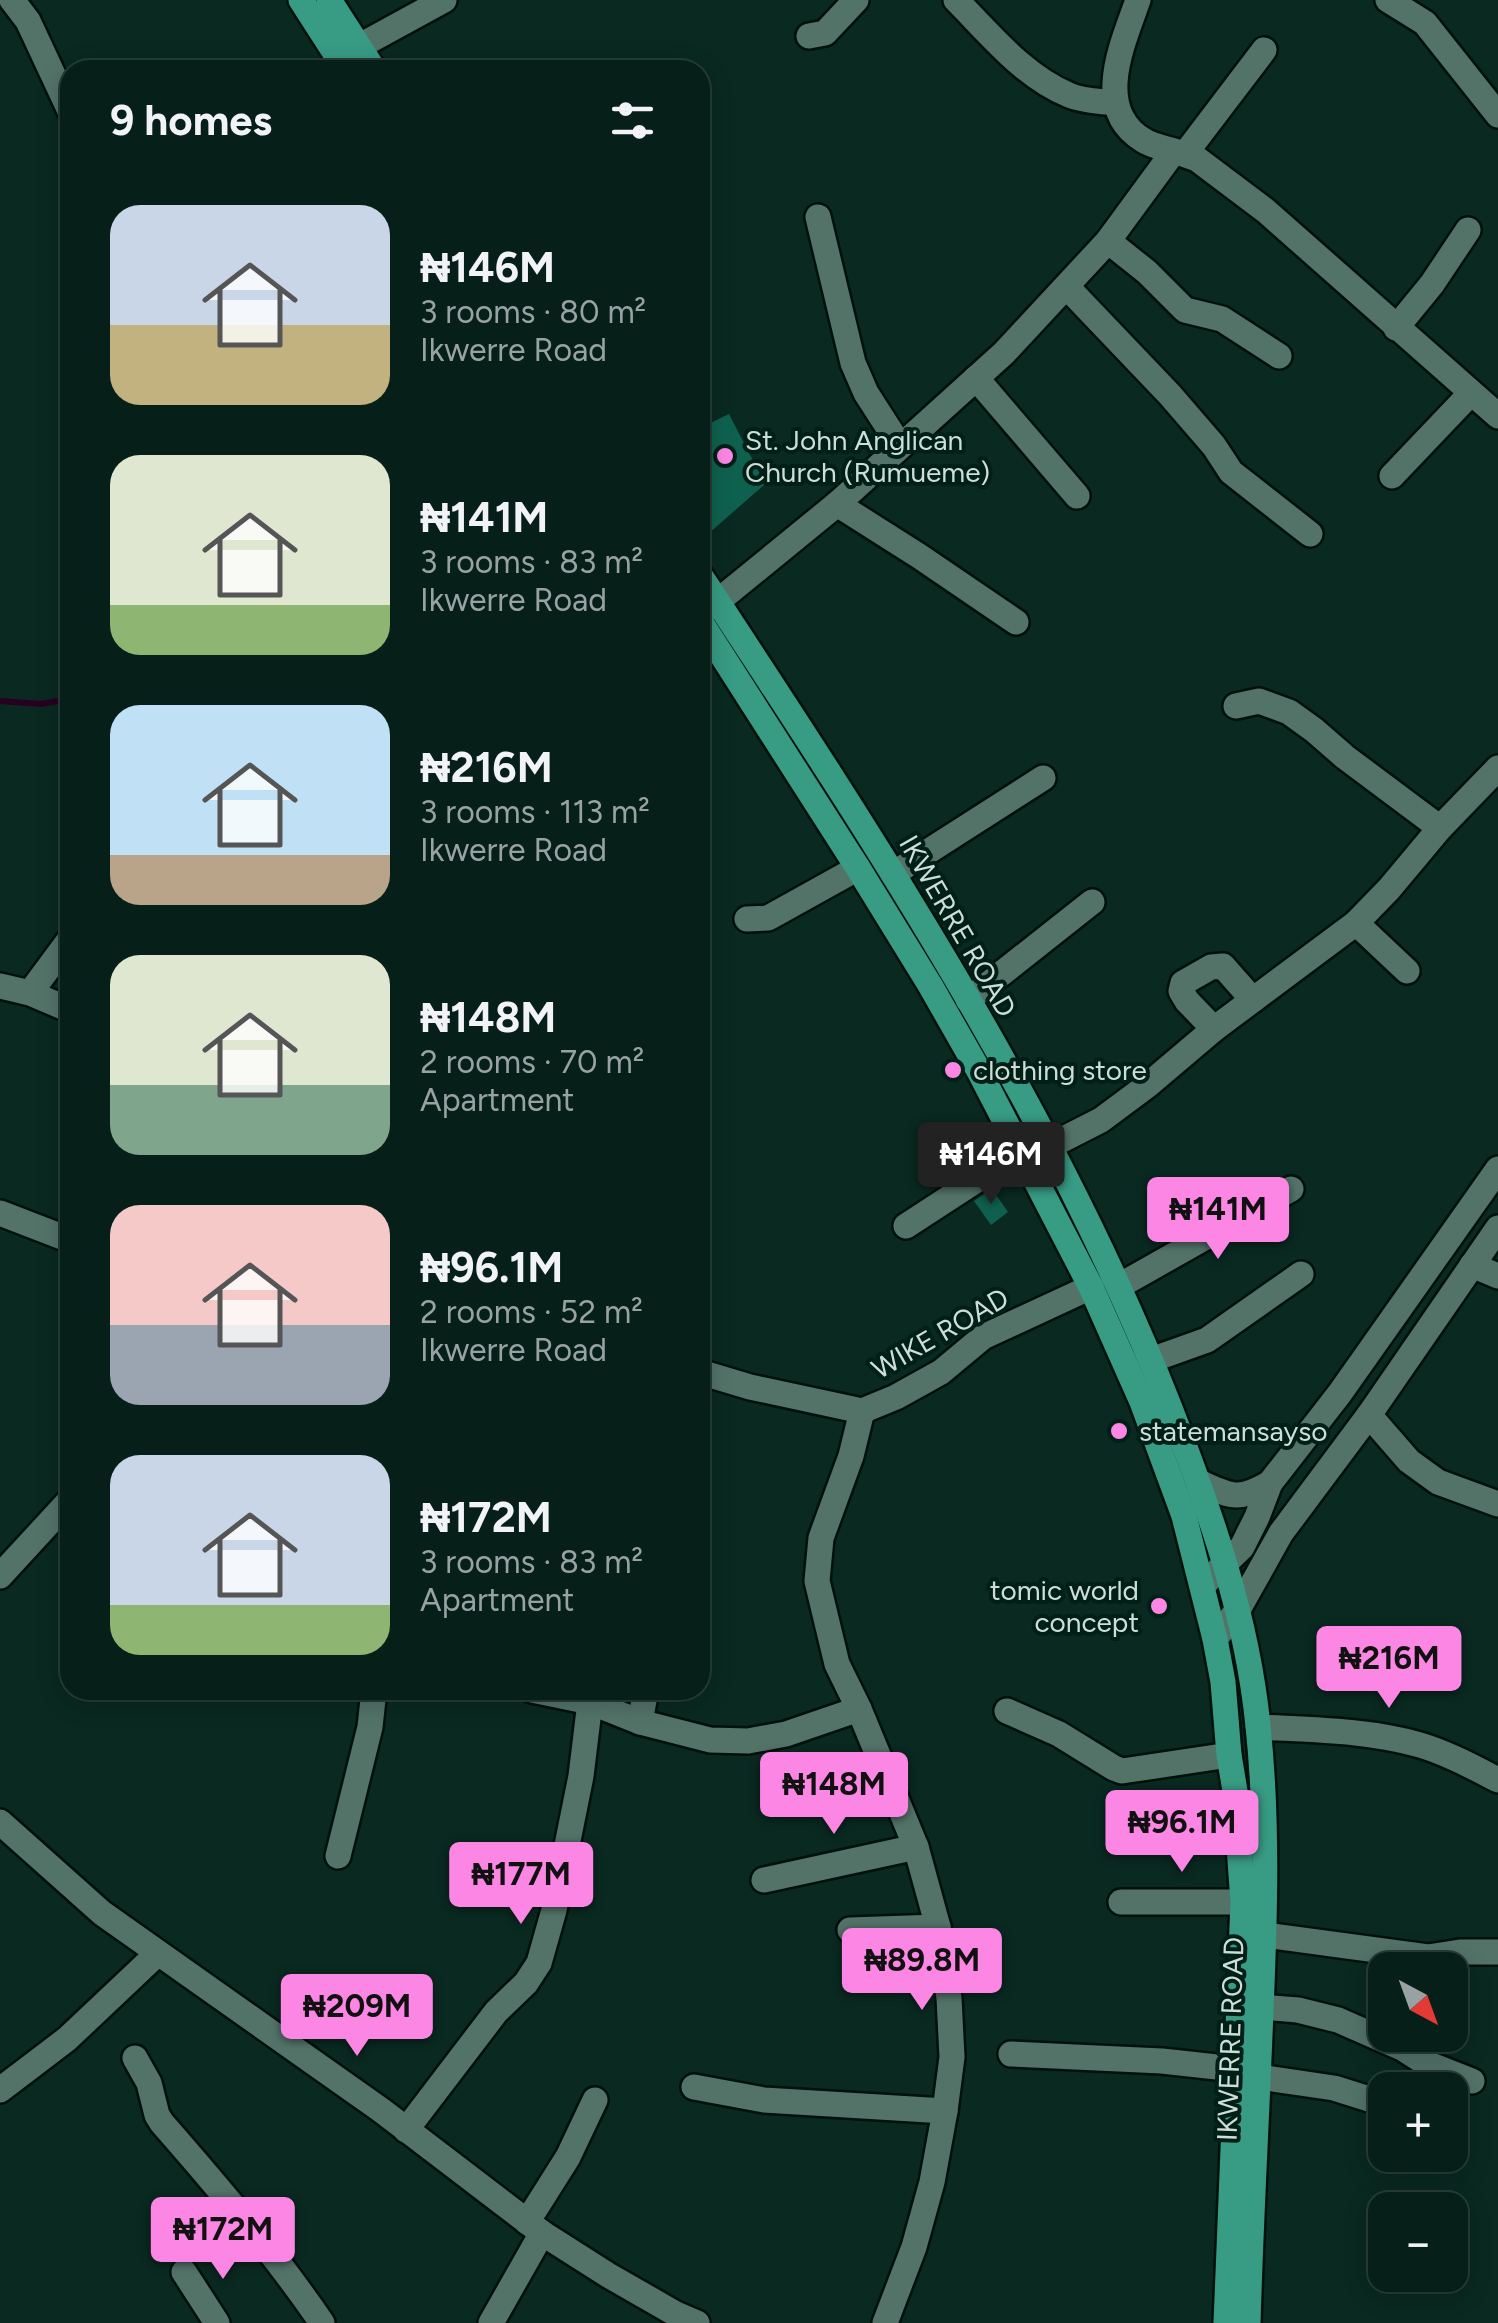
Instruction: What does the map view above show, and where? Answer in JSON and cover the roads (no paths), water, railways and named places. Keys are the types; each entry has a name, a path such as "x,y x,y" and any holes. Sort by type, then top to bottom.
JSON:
{"main road":[{"path":"301,0 340,60"},
{"path":"330,0 367,60"},
{"name":"IKWERRE ROAD","path":"710,608 874,841 968,1000 1118,1286 1230,1552 1258,1727 1265,1935 1261,2008 1247,2073 1226,2323"},
{"name":"IKWERRE ROAD","path":"710,638 930,985 1021,1151 1091,1287 1142,1402 1184,1516 1223,1682 1235,1791 1243,1902 1248,2323"}],"street":[{"path":"12,0 28,20 60,89"},
{"path":"358,47 444,0"},
{"path":"809,36 825,33 856,0"},
{"path":"956,0 1046,84 1072,97 1115,103"},
{"path":"1138,0 1117,62 1115,103 1129,128 1144,141 1197,158 1266,211 1396,328 1489,402 1392,476"},
{"path":"1388,0 1425,23 1498,115"},
{"path":"710,606 837,504 976,378 1067,287 1264,50"},
{"path":"818,217 853,364 866,393 900,446"},
{"path":"1396,328 1468,230"},
{"path":"1108,241 1185,310 1222,319 1278,356"},
{"path":"1067,287 1170,395 1231,472 1310,534"},
{"path":"976,378 1077,496"},
{"path":"837,504 1016,622"},
{"path":"1236,706 1260,701 1289,712 1440,828"},
{"path":"1048,1147 1102,1120 1356,922 1498,768"},
{"path":"893,874 1043,778"},
{"path":"747,919 768,918 858,868"},
{"path":"968,1000 1092,902"},
{"path":"1356,922 1407,971"},
{"path":"30,993 60,952"},
{"path":"1214,1029 1187,1002 1181,991 1184,983 1211,967 1223,966 1254,1000"},
{"path":"0,986 60,1006"},
{"path":"906,1226 1021,1151"},
{"path":"1202,1586 1258,1517 1270,1483 1340,1393 1498,1169"},
{"path":"1118,1286 1291,1190"},
{"path":"0,1213 60,1236"},
{"path":"1215,1639 1238,1608 1281,1533 1369,1415 1498,1228"},
{"path":"1472,1265 1498,1276"},
{"path":"1151,1360 1208,1340 1301,1274"},
{"name":"WIKE ROAD","path":"710,1375 862,1411 940,1372 983,1337 1091,1287"},
{"path":"862,1411 852,1456 820,1538 818,1581 837,1664 916,1847 938,1927 949,1998 952,2057 932,2182 914,2248 886,2323"},
{"path":"1369,1415 1409,1461 1438,1482 1498,1504"},
{"path":"1199,1482 1222,1494 1236,1495 1255,1492 1270,1483"},
{"path":"0,1576 60,1511"},
{"path":"1184,1516 1202,1534 1230,1552 1281,1533"},
{"path":"338,1856 370,1728 373,1700"},
{"path":"580,1700 640,1722 710,1740 748,1741 786,1734 859,1708"},
{"path":"640,1722 644,1700"},
{"path":"406,2130 496,2012 526,1983 538,1962 554,1910 581,1776 590,1702"},
{"path":"1006,1711 1060,1734 1122,1771 1229,1754"},
{"path":"1258,1727 1371,1735 1421,1745 1498,1780"},
{"path":"0,1822 102,1913 246,2013 535,2228 608,2275 697,2323"},
{"path":"764,1880 916,1847"},
{"path":"1121,1902 1243,1902"},
{"path":"850,1930 938,1927"},
{"path":"1265,1935 1428,1958 1460,1952 1498,1952"},
{"path":"0,2090 67,2039 157,1954"},
{"path":"1261,2008 1298,2010 1338,2020 1472,2081"},
{"path":"1011,2054 1162,2061 1334,2088 1368,2099"},
{"path":"135,2058 149,2084 162,2124 300,2289 322,2323"},
{"path":"694,2087 764,2100 945,2111"},
{"path":"491,2323 595,2100"},
{"path":"184,2272 217,2323"}],"waterway":[{"path":"0,701 41,704 60,701"}],"place":[{"name":"St. John Anglican Church (Rumueme)","path":"725,456"},
{"name":"clothing store","path":"953,1070"},
{"name":"statemansayso","path":"1119,1431"},
{"name":"tomic world concept","path":"1159,1606"}]}
